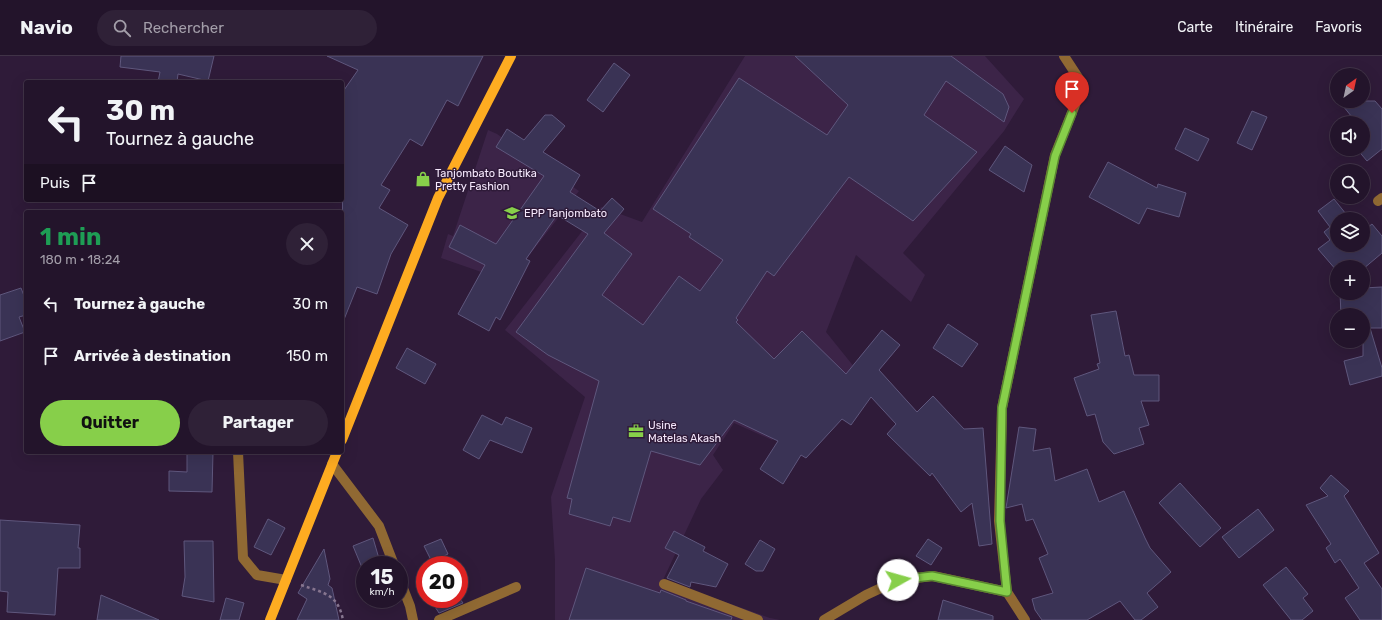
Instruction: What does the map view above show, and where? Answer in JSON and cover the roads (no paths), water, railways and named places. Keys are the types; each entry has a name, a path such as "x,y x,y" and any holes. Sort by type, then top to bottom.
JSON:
{"main road":[{"path":"344,435 438,198 511,56"},
{"path":"270,620 336,454"}],"street":[{"path":"1025,620 1007,592 1000,521 1002,408 1055,156 1083,85 1064,56"},
{"path":"238,454 243,558 257,575 286,580"},
{"path":"332,464 379,526 391,556"},
{"path":"824,620 866,595 898,580 932,576 1007,592"},
{"path":"664,584 758,620"},
{"path":"439,620 516,587"},
{"path":"408,601 413,620"}],"place":[{"name":"Tanjombato Boutika Pretty Fashion","path":"423,179"},
{"name":"EPP Tanjombato","path":"512,213"},
{"name":"Usine Matelas Akash","path":"636,431"}]}
